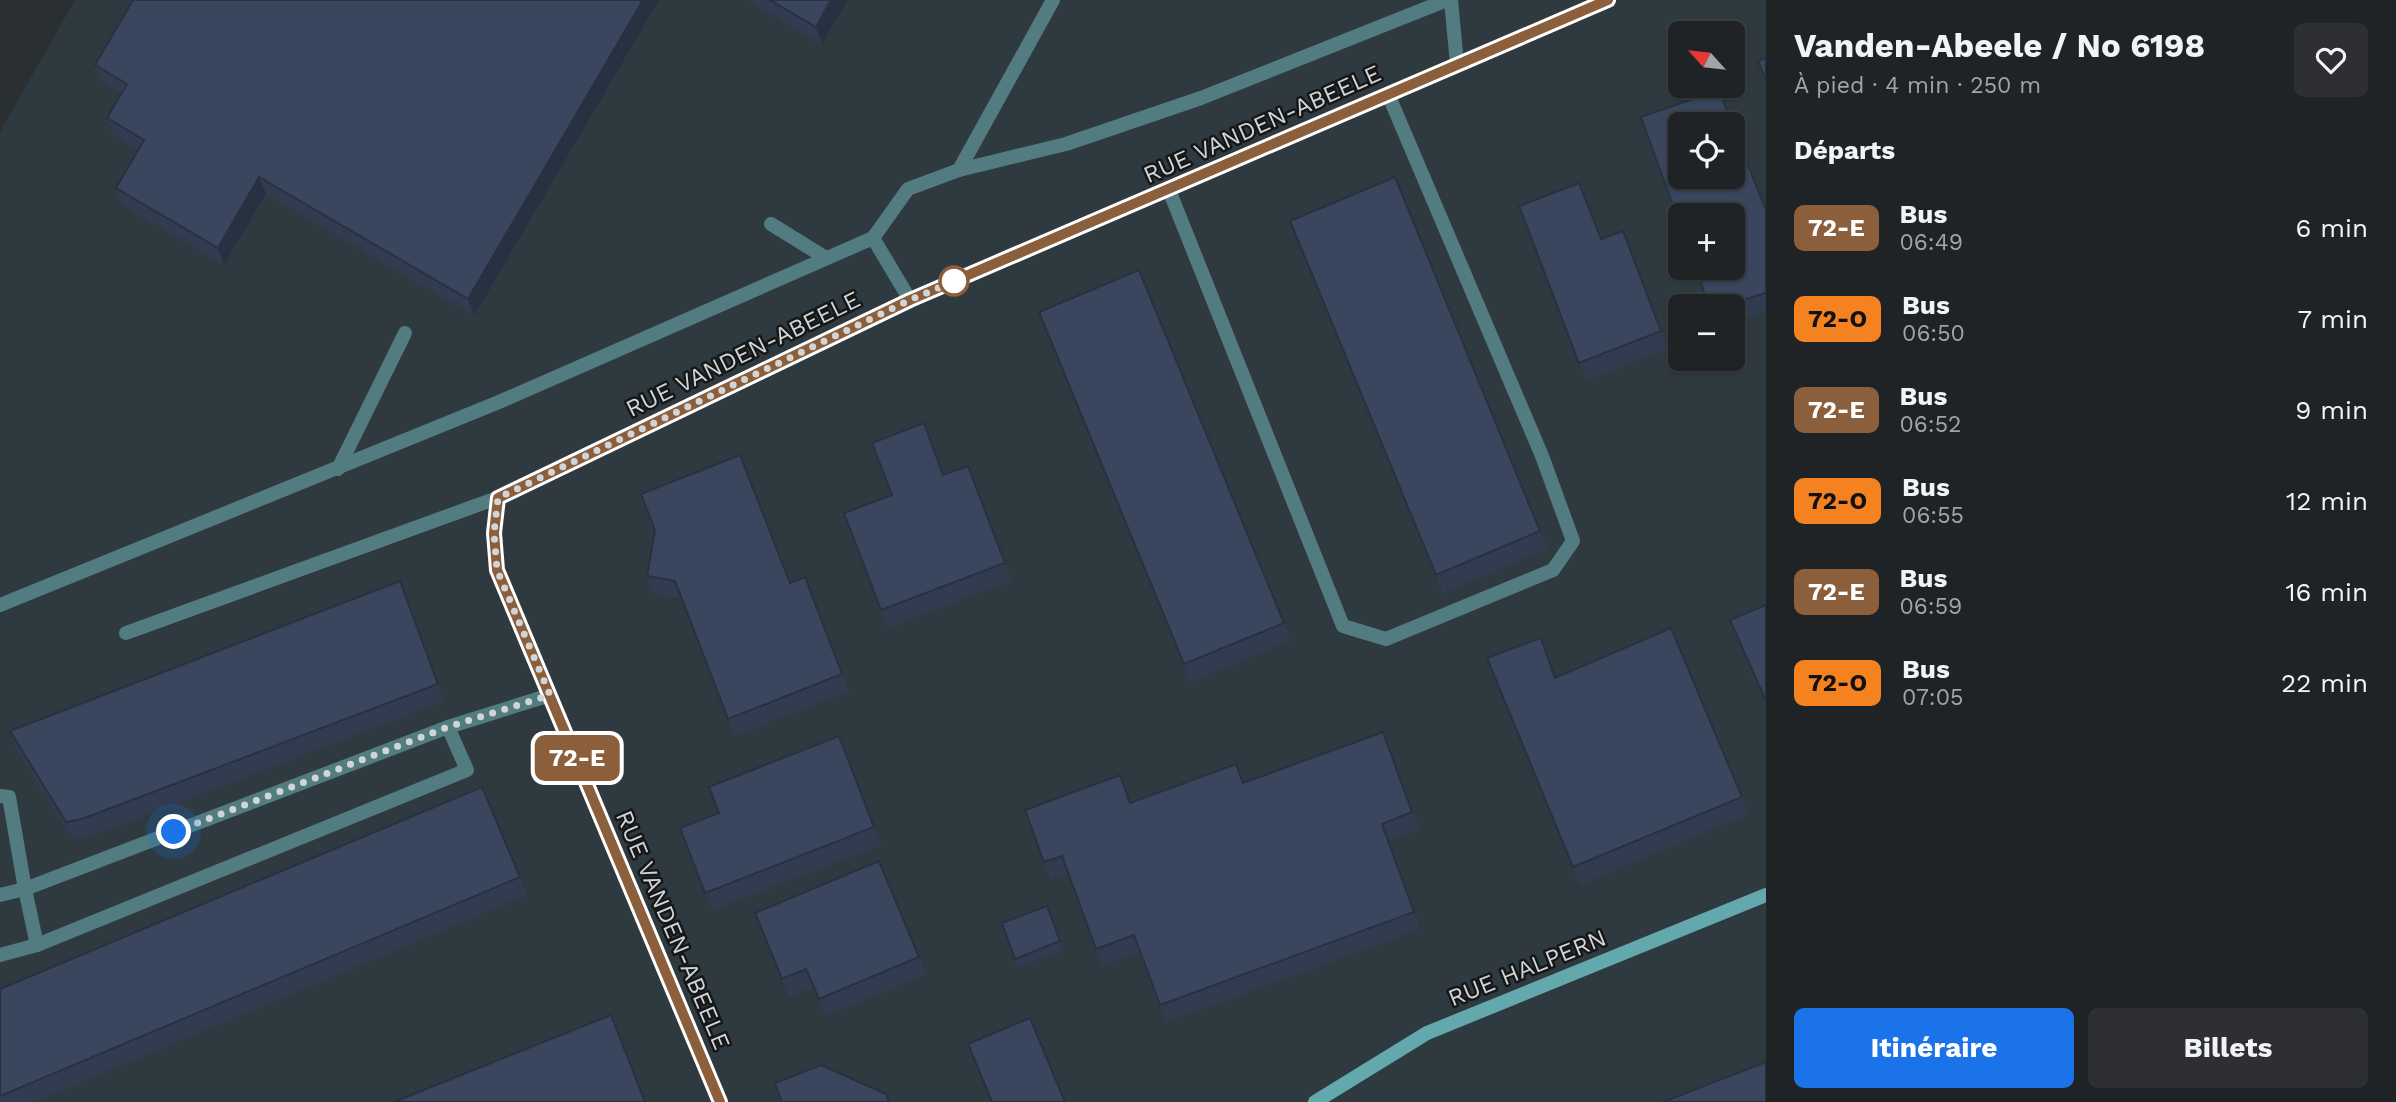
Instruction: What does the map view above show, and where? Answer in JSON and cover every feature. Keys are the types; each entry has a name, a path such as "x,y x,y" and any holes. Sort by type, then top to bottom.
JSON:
{"street":[{"path":"959,170 1053,0"},
{"path":"0,605 499,402 873,238 908,189 959,170 1066,144 1201,98 1449,0 1457,64"},
{"name":"RUE VANDEN-ABEELE","path":"720,1102 497,570 494,533 498,498 910,300 1608,0"},
{"path":"1169,190 1343,626 1386,639 1553,570 1573,541 1542,456 1388,94"},
{"path":"771,224 825,258"},
{"path":"873,238 910,300"},
{"path":"338,469 405,333"},
{"path":"126,633 498,498"},
{"path":"0,895 25,889 448,727 550,695"},
{"path":"0,955 37,945 467,769 448,727"},
{"path":"0,796 9,797 37,945"},
{"name":"RUE HALPERN","path":"1315,1102 1427,1033 1766,895"}],"shaded area":[{"path":"75,0 1766,0 1766,1102 0,1102 0,132"}],"building":[{"path":"133,0 643,0 468,299 259,177 218,248 116,188 144,140 107,118 127,84 95,65"},
{"path":"770,0 831,0 816,27"},
{"path":"1766,58 1766,81 1758,61"},
{"path":"1696,98 1722,98 1727,112 1668,112 1668,189 1745,189 1745,158 1766,210 1766,293 1745,299 1745,294 1705,294 1700,280 1745,280 1745,203 1672,203 1641,117"},
{"path":"1395,177 1540,531 1436,575 1290,221"},
{"path":"1579,183 1601,239 1623,231 1661,331 1579,363 1519,206"},
{"path":"1139,270 1284,623 1184,664 1039,312"},
{"path":"924,423 943,475 968,466 1005,563 881,610 844,513 892,495 872,443"},
{"path":"740,455 790,583 805,577 842,674 728,719 675,581 647,576 655,530 641,494"},
{"path":"400,581 438,684 82,819 66,822 10,731"},
{"path":"1766,605 1766,701 1730,620"},
{"path":"1671,628 1742,797 1573,867 1487,658 1541,638 1555,678"},
{"path":"1383,732 1412,812 1382,824 1414,912 1160,1005 1134,935 1096,949 1062,856 1044,862 1025,810 1120,775 1130,803 1236,764 1243,783"},
{"path":"839,736 874,827 705,893 680,828 719,813 709,787"},
{"path":"482,787 520,877 0,1096 0,989"},
{"path":"879,861 919,957 819,999 806,969 782,979 755,913"},
{"path":"1047,906 1060,941 1015,959 1002,923"},
{"path":"611,1015 645,1102 394,1102"},
{"path":"1030,1018 1065,1102 992,1102 968,1044"},
{"path":"1766,1062 1766,1102 1663,1102"},
{"path":"821,1065 886,1094 889,1102 782,1102 775,1083"}],"bus line":[{"name":"72-E","path":"720,1102 497,570 494,533 498,498 910,300 1608,0"}],"route":[{"path":"174,832 448,727 550,695 497,570 494,533 498,498 957,280 954,281"}]}
